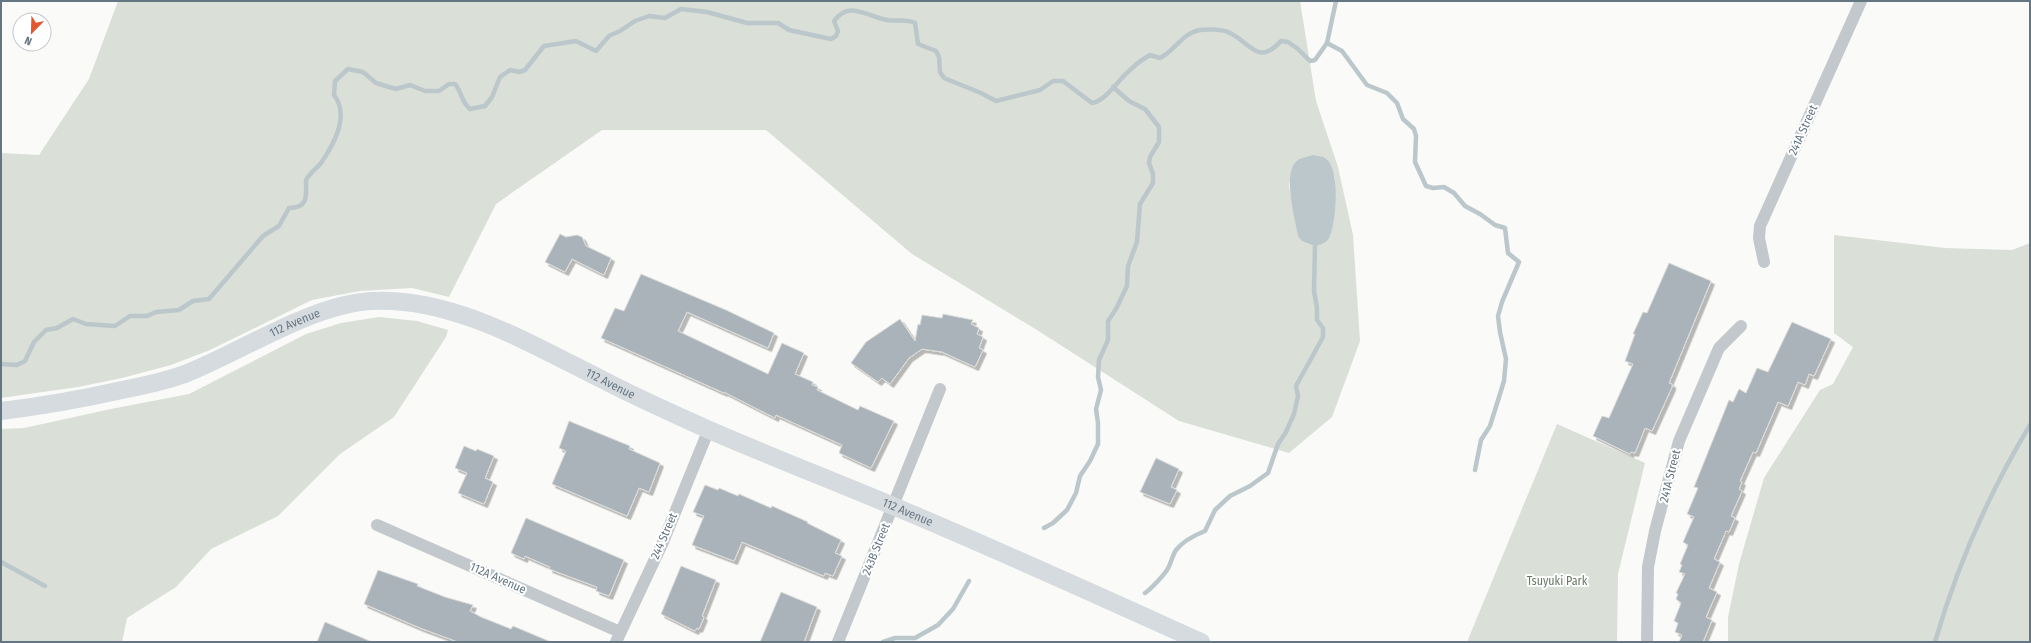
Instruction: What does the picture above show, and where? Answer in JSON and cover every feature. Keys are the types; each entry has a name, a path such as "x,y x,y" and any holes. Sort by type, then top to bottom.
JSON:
{"main road":[{"name":"112 Avenue","path":"1,411 47,406 149,385 180,376 214,362 322,312 368,301 390,301 431,306 477,321 514,337 650,403 894,506 1201,642"}],"street":[{"name":"241A Street","path":"1764,262 1759,238 1760,226 1861,1"},
{"name":"241A Street","path":"1647,642 1648,567 1655,531 1679,441 1719,348 1741,326"},
{"name":"243B Street","path":"838,642 940,389"},
{"name":"244 Street","path":"618,637 663,542 709,429"},
{"name":"112A Avenue","path":"377,525 618,637"}],"green space":[{"path":"118,1 1300,1 1316,101 1338,167 1353,235 1360,341 1332,417 1289,453 1179,421 1037,330 912,254 766,130 602,130 496,204 449,297 412,288 360,291 312,300 210,350 171,365 122,378 78,387 1,398 1,153 39,155 89,79","holes":["1292,168 1335,177 1334,209 1330,237 1298,236 1289,186"]},
{"path":"1834,235 1945,248 2012,250 2030,243 2029,642 1728,642 1728,617 1739,564 1764,478 1820,390 1833,384 1853,347 1834,333"},
{"path":"379,317 417,321 448,330 446,337 394,417 340,454 278,516 211,549 176,587 127,618 122,642 1,642 1,429 24,428 189,394 306,334 341,323"},
{"name":"Tsuyuki Park","path":"1557,424 1645,463 1618,574 1617,642 1467,642"}],"shaded area":[{"path":"1313,155 1324,157 1330,164 1333,172 1336,195 1334,219 1330,236 1324,243 1315,246 1302,241 1298,236 1290,189 1291,171 1294,164 1300,159"}],"building":[{"path":"560,234 566,237 577,235 582,237 586,246 611,258 604,275 572,259 565,272 545,262"},
{"path":"1669,263 1711,281 1669,383 1672,384 1672,387 1652,431 1645,428 1635,453 1631,452 1630,454 1593,436 1602,416 1609,418 1633,364 1625,361 1635,334 1633,334 1643,312 1647,313"},
{"path":"641,274 726,310 774,333 768,348 687,312 678,331 768,374 782,343 804,353 795,374 813,382 812,385 818,387 817,390 858,410 860,406 894,421 871,468 839,453 842,445 776,415 775,418 724,392 601,338 615,308 624,311"},
{"path":"943,314 973,320 971,324 979,328 977,334 983,337 979,348 983,350 975,367 942,352 922,349 909,358 890,384 882,378 878,382 851,363 866,342 900,319 915,341 918,324 920,325 922,315 942,318"},
{"path":"1792,322 1831,339 1814,376 1809,374 1805,385 1798,382 1788,406 1778,402 1756,453 1753,452 1740,481 1742,482 1739,489 1742,491 1731,516 1735,518 1729,532 1726,531 1714,559 1720,562 1709,588 1717,592 1706,617 1712,620 1703,642 1679,642 1682,635 1675,632 1678,623 1674,621 1681,603 1676,599 1678,594 1676,593 1685,574 1679,572 1682,565 1680,564 1688,545 1683,542 1694,517 1687,514 1698,488 1694,487 1729,400 1733,402 1739,389 1746,393 1757,368 1768,372"},
{"path":"569,421 630,446 629,449 660,463 649,492 639,488 627,516 552,484 566,451 559,448"},
{"path":"464,446 476,451 477,449 494,456 485,478 493,482 484,504 458,493 467,473 455,468"},
{"path":"1156,458 1179,469 1171,487 1177,490 1170,504 1140,492"},
{"path":"705,485 718,490 719,488 738,496 739,494 771,508 772,506 808,522 807,523 841,540 835,553 842,556 833,576 825,573 824,576 742,542 734,561 692,545 704,516 693,512"},
{"path":"526,518 624,560 609,596 596,591 597,587 549,569 550,567 525,556 524,559 511,553"},
{"path":"681,566 716,580 702,616 704,617 699,629 697,628 695,631 661,614"},
{"path":"378,570 418,584 417,586 445,597 473,605 470,611 481,617 511,629 513,626 551,642 458,642 420,628 364,604"},
{"path":"781,592 817,607 804,642 760,642"},
{"path":"325,622 372,642 317,642"}],"waterway":[{"path":"1,364 17,365 25,361 34,342 46,330 57,328 73,319 86,324 115,326 130,316 147,316 156,312 179,310 193,301 209,299 263,236 279,226 289,208 300,206 305,200 306,180 321,163 331,147 338,130 341,112 339,103 334,95 335,81 348,69 363,72 376,83 396,89 410,85 425,91 439,91 449,84 455,84 465,103 470,109 485,106 492,97 500,77 510,70 519,72 525,70 544,46 576,41 596,51 609,36 635,21 649,16 665,18 681,9 707,12 747,23 778,23 789,30 831,39 836,36 838,31 834,21 846,11 852,10 887,20 908,21 915,23 918,44 936,51 939,57 940,72 944,78 981,93 996,101 1040,90 1053,81 1063,81 1092,103 1103,98 1142,60 1150,55 1160,58 1170,51 1183,38 1200,30 1207,29 1227,32 1255,50 1261,52 1266,52 1281,41 1288,42 1298,49 1310,61 1315,60 1327,43 1336,1"},
{"path":"1327,43 1342,51 1367,85 1387,93 1397,103 1403,119 1414,129 1416,136 1415,162 1426,186 1433,188 1444,187 1454,193 1465,206 1480,214 1495,225 1505,228 1508,253 1519,262 1502,302 1498,316 1506,359 1504,381 1490,426 1481,440 1475,470"},
{"path":"1044,528 1053,523 1067,510 1076,493 1080,476 1090,461 1098,444 1096,409 1101,390 1098,377 1099,360 1108,340 1108,321 1116,309 1127,286 1128,266 1137,242 1140,204 1153,183 1153,174 1149,163 1150,157 1159,142 1159,127 1145,109 1129,101 1113,87"},
{"path":"1145,593 1154,586 1165,573 1176,550 1189,539 1205,531 1215,510 1230,496 1250,486 1268,473 1278,444 1286,432 1294,414 1298,396 1296,386 1323,337 1323,328 1317,320 1317,308 1314,291 1315,246"},
{"path":"1935,642 1953,586 1975,530 2001,477 2030,425"},
{"path":"1,562 45,586"},
{"path":"883,642 895,638 915,638 938,625 953,609 969,581"}]}
